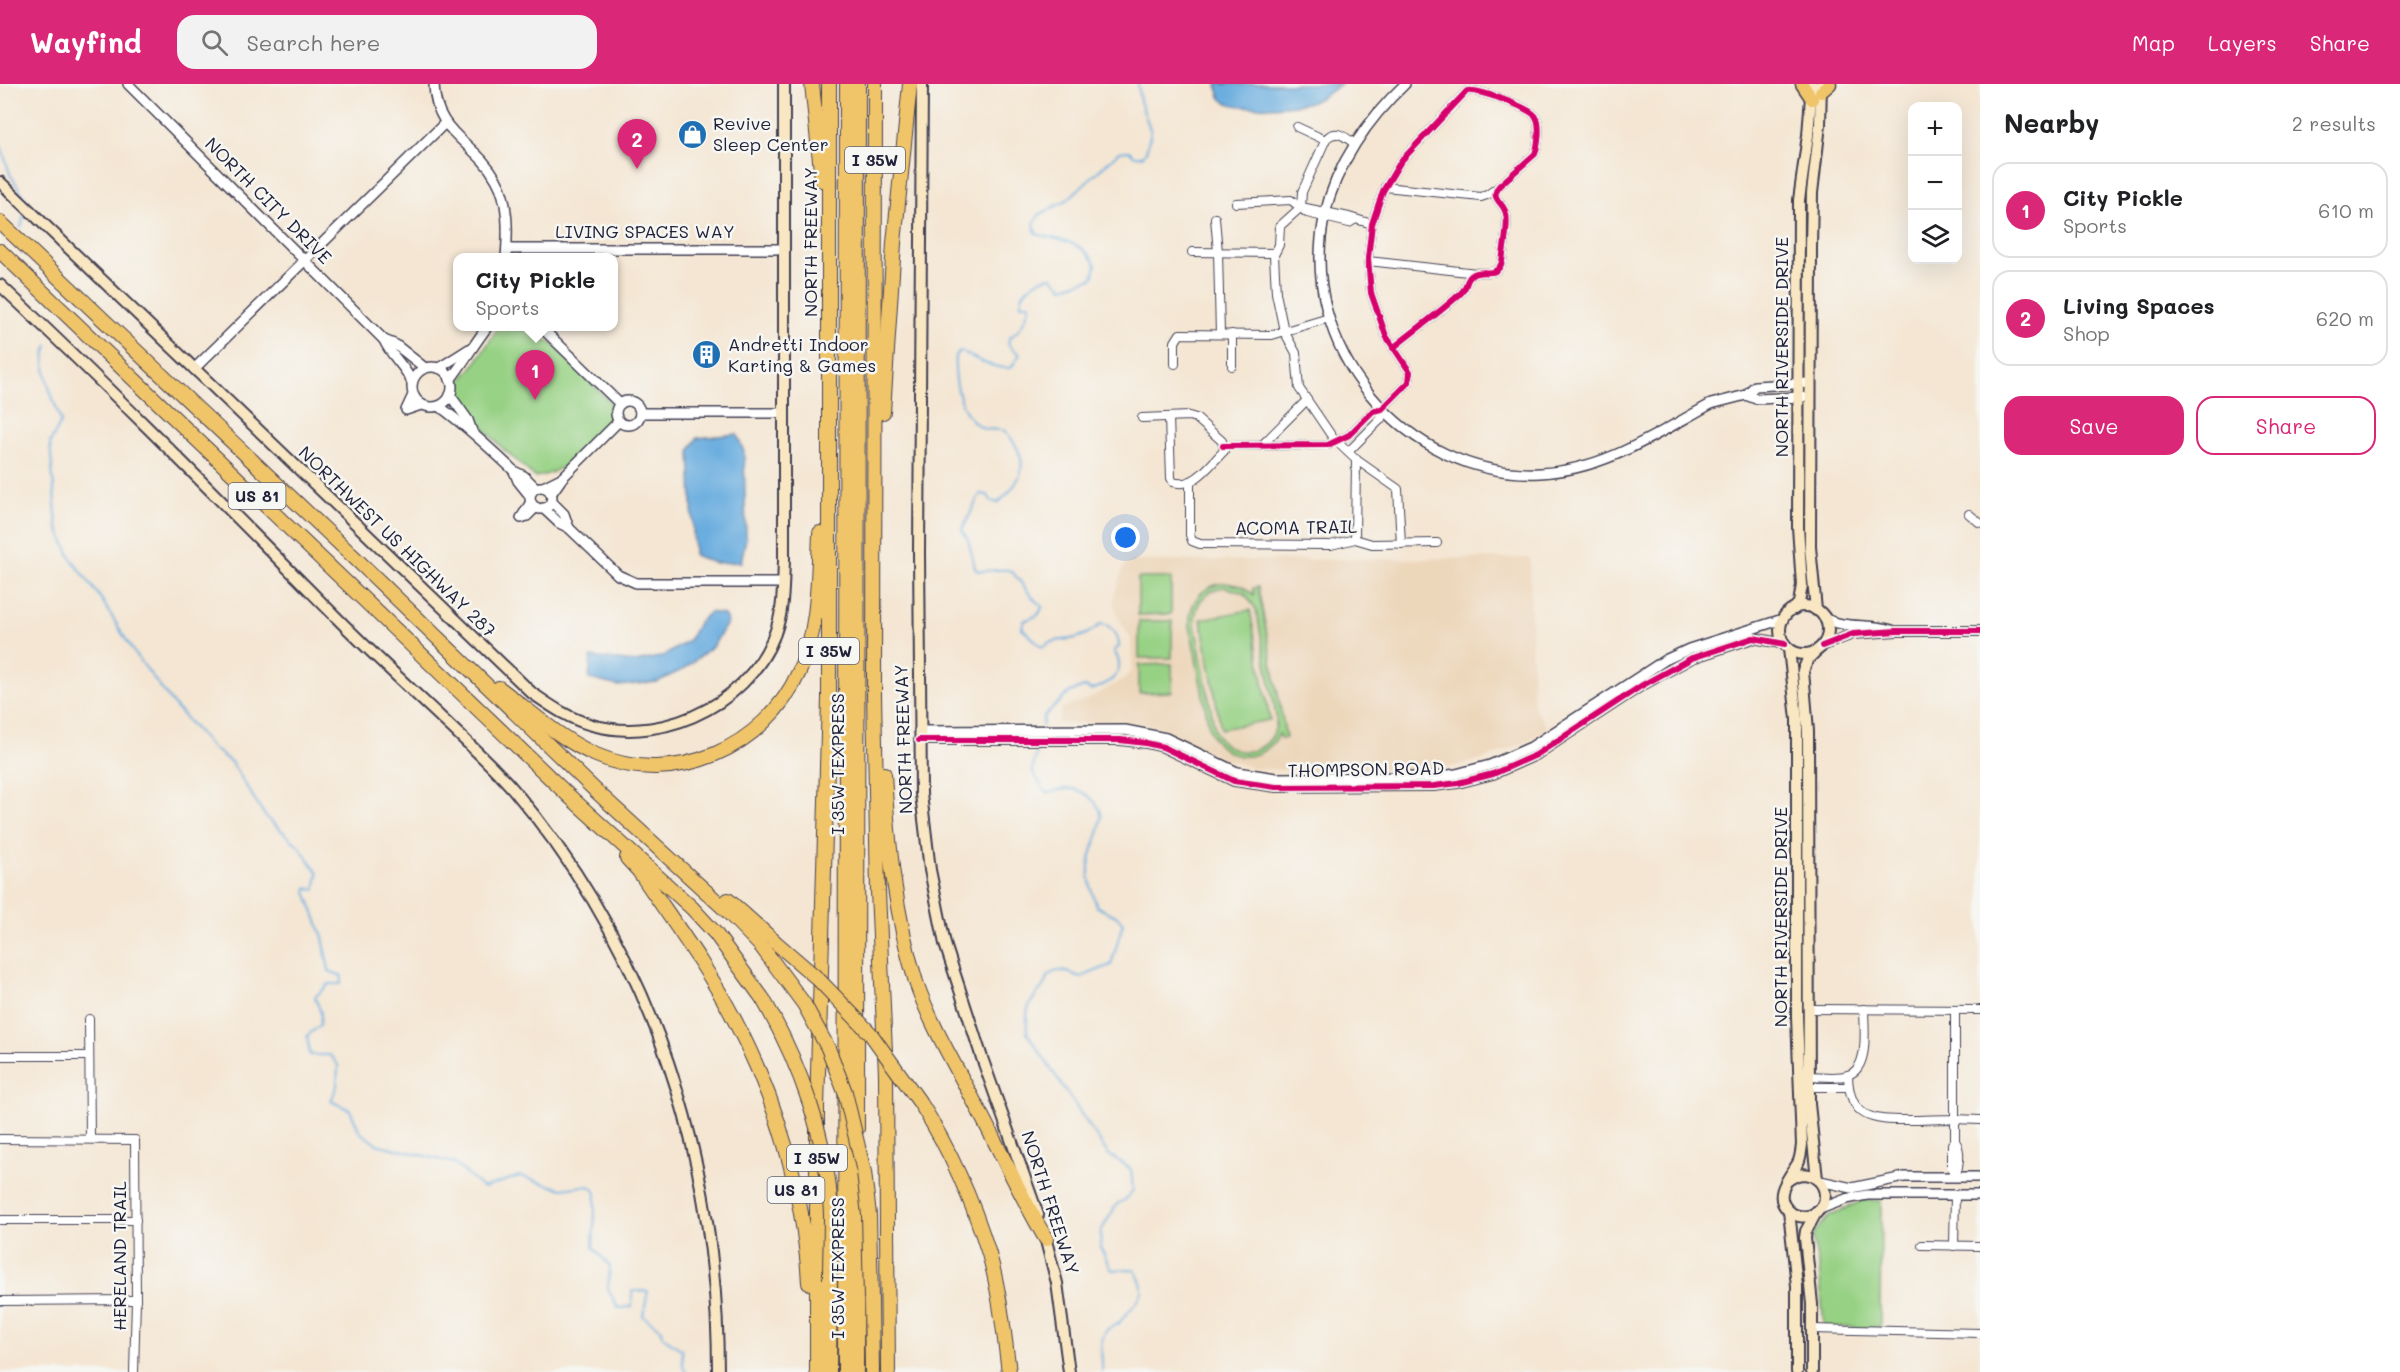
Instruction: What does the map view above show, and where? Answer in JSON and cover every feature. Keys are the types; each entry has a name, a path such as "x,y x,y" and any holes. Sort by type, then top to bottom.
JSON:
{"highway":[{"path":"812,84 823,195 823,280 830,296"},
{"name":"NORTH FREEWAY","path":"817,1372 817,1107 829,699 829,84"},
{"name":"I 35W TEXPRESS","path":"845,1372 847,84"},
{"name":"I 35W TEXPRESS","path":"856,1372 858,84"},
{"name":"NORTH FREEWAY","path":"875,84 874,694 878,891 886,1075 888,1372"},
{"path":"875,545 880,533 884,386 894,243 910,84"},
{"name":"US 81","path":"0,222 573,769 725,909 768,944"},
{"name":"US 81","path":"0,251 569,796 639,871 707,971 734,1018 768,1095 788,1157 802,1221 810,1305 810,1372"},
{"path":"452,652 575,745 599,757 638,765 680,765 717,754 753,732 775,712 789,693 800,672 808,647 819,568 824,370 829,358"},
{"path":"874,694 880,704 887,821 895,885 905,941 917,983 935,1026 1046,1239"},
{"path":"569,796 692,908 716,933 763,999 796,1064 820,1147 831,1214 829,1372"},
{"path":"768,944 818,979 870,1033 921,1104 953,1163 989,1255 1003,1322 1009,1372"},
{"path":"768,944 828,1048 845,1092 864,1172 869,1215 872,1372"}],"main road":[{"name":"NORTH FREEWAY","path":"783,587 784,84"},
{"name":"NORTH FREEWAY","path":"922,84 919,735 921,794 930,870 945,944 982,1058 1046,1239 1057,1283 1069,1372"},
{"path":"1802,84 1819,89"},
{"name":"NORTH RIVERSIDE DRIVE","path":"1794,609 1799,603 1802,585 1798,536 1799,200 1819,89"},
{"name":"NORTH RIVERSIDE DRIVE","path":"1797,1372 1797,1286 1789,1211 1782,1200 1782,1193 1799,1161 1802,1145 1797,1052 1808,718 1803,671 1808,659 1819,649 1828,632 1820,614 1810,547 1811,210 1820,125 1819,89"},
{"name":"NORTHWEST US HIGHWAY 287","path":"3,185 532,693 560,713 592,725 632,731 670,725 704,713 731,694 754,670 769,646 779,620 783,587"},
{"path":"0,285 149,429 341,622 495,769 541,825 589,896 638,986 667,1057 690,1133 706,1207 716,1283 718,1372"},
{"path":"1783,619 1794,609 1805,607 1820,614"},
{"name":"NORTH RIVERSIDE DRIVE","path":"1783,619 1781,635 1787,647 1797,719 1809,1009 1810,1122 1818,1180 1824,1191 1824,1198 1806,1231 1805,1238 1812,1304 1812,1372"},
{"path":"1787,647 1802,654 1819,649"},
{"path":"1787,1181 1798,1174 1818,1180"},
{"path":"1789,1211 1800,1216 1812,1215 1818,1210"}],"street":[{"name":"NORTH CITY DRIVE","path":"128,84 384,340 396,345 425,368"},
{"path":"434,84 436,109 444,123 496,178 504,198 506,253"},
{"path":"1394,94 1397,84"},
{"path":"1405,84 1394,94 1355,144 1338,175 1325,214 1321,271 1329,318 1339,347 1351,370 1382,409 1417,438 1438,451 1465,462 1496,470 1539,473 1581,467 1609,459 1711,404 1746,395 1755,386 1810,383"},
{"path":"1223,446 1310,446 1337,441 1353,431 1373,411 1382,409 1408,384 1411,378 1408,369 1381,326 1374,304 1368,261 1372,224 1385,187 1401,161 1465,92 1477,90 1530,111 1537,118 1535,154 1487,195 1481,197 1385,187"},
{"path":"194,369 444,123"},
{"path":"1297,127 1325,140"},
{"path":"1355,144 1336,133 1325,140 1302,192 1301,207 1281,224 1279,245 1274,253 1276,293 1284,331 1296,353 1299,388 1347,452 1398,489 1401,544"},
{"path":"1368,261 1480,273 1495,272 1502,262 1507,216 1495,197 1499,186"},
{"path":"1236,203 1289,200 1307,213 1325,214 1349,222 1354,220 1372,224"},
{"path":"1215,218 1220,334"},
{"name":"LIVING SPACES WAY","path":"506,253 784,249"},
{"path":"1192,252 1274,253"},
{"path":"1393,348 1462,291 1471,276 1480,273"},
{"path":"1175,364 1175,342 1180,334 1269,335 1329,318"},
{"path":"421,405 406,410 413,395 414,376 425,368 439,368 469,349 485,331"},
{"path":"545,331 620,404"},
{"path":"1232,334 1232,366"},
{"name":"NORTH CITY DRIVE","path":"384,340 389,353 408,371 412,383"},
{"path":"469,349 465,360 450,380 450,395 468,420 472,431"},
{"path":"439,368 450,380"},
{"path":"413,395 421,405 427,407 439,406 450,395"},
{"path":"1746,395 1756,399 1810,397"},
{"path":"627,400 635,403 640,413 637,421 630,425 619,421 616,410 620,404 627,400"},
{"path":"1261,446 1307,400"},
{"path":"439,406 472,431 514,471 524,476 537,498 559,523 569,528 618,575 636,583 783,587"},
{"path":"1347,452 1381,419 1382,409"},
{"path":"640,413 784,412"},
{"path":"1142,418 1189,416 1197,418 1222,441 1224,451 1190,482 1179,484 1171,478 1169,417"},
{"path":"537,498 563,477 619,421"},
{"path":"1353,431 1361,439"},
{"path":"1355,539 1356,459"},
{"path":"551,498 563,477"},
{"name":"ACOMA TRAIL","path":"1190,482 1190,535 1192,541 1200,544 1331,545 1355,539 1372,544 1437,543"},
{"path":"537,498 551,498"},
{"path":"537,498 551,498"},
{"path":"551,498 564,514 569,528"},
{"path":"1969,514 1980,523"},
{"path":"1820,614 1837,624 1872,625 1897,631"},
{"name":"THOMPSON ROAD","path":"919,735 1091,736 1125,730 1148,733 1173,746 1237,772 1264,777 1301,782 1422,782 1481,767 1542,746 1636,678 1690,654 1783,619"},
{"path":"1819,649 1846,636 1897,631 1980,631"},
{"name":"THOMPSON ROAD","path":"1690,654 1753,638 1787,647"},
{"path":"1809,1009 1980,1010"},
{"path":"1809,1082 1848,1075 1862,1061 1865,1050 1864,1009"},
{"path":"1954,1246 1955,1177 1958,1168 1958,1145 1955,1141 1955,1010"},
{"path":"0,1139 90,1139 89,1019"},
{"path":"0,1056 89,1056"},
{"path":"1848,1075 1848,1087 1858,1108 1877,1120 1980,1120"},
{"path":"1809,1082 1848,1087"},
{"name":"HERELAND TRAIL","path":"90,1139 135,1140 134,1372"},
{"path":"1818,1180 1852,1188 1904,1177 1980,1177"},
{"path":"1818,1210 1867,1195 1980,1195"},
{"path":"0,1220 136,1220"},
{"path":"1922,1245 1980,1246"},
{"path":"0,1301 136,1300"},
{"path":"1812,1329 1980,1333"}],"shaded area":[{"path":"1530,558 1533,705 1547,728 1529,741 1482,760 1440,769 1283,770 1253,768 1218,757 1168,730 1143,725 1058,723 1062,708 1088,699 1124,679 1132,670 1131,639 1118,618 1113,600 1123,567 1133,561"}],"green space":[{"path":"496,331 532,331 554,345 611,403 613,414 611,422 567,464 546,475 535,477 501,447 468,411 459,397 458,384 474,365"},
{"path":"1138,578 1171,578 1171,614 1138,615"},
{"path":"1217,584 1242,586 1254,595 1253,588 1258,587 1286,738 1281,739 1279,734 1263,751 1252,755 1242,756 1222,748 1214,739 1209,727 1190,618 1191,610 1198,597 1203,591","holes":["1225,587 1244,593 1256,609 1276,715 1271,738 1263,746 1242,751 1232,749 1222,742 1215,731 1195,618 1198,605 1212,591"]},
{"path":"1250,610 1270,720 1221,729 1201,619"},
{"path":"1139,621 1172,621 1172,658 1139,658"},
{"path":"1172,664 1172,692 1139,693 1139,665"},
{"path":"1863,1200 1881,1201 1880,1328 1824,1327 1819,1267 1813,1241 1814,1233 1828,1217"}],"water":[{"path":"1217,84 1341,84 1313,101 1294,105 1254,107 1224,101 1219,95"},
{"path":"737,434 744,452 746,538 741,562 715,563 694,555 690,450 697,438"},
{"path":"710,612 724,615 728,622 713,646 684,669 657,682 618,686 589,679 591,657 635,662 664,656 689,640 698,623"}],"waterway":[{"path":"1042,726 1044,716 1070,692 1085,687 1091,690 1115,676 1119,665 1114,650 1119,647 1119,643 1112,629 1101,624 1079,637 1053,641 1041,646 1022,628 1024,621 1038,615 1042,608 1041,605 1008,570 978,571 975,568 968,539 962,530 980,494 988,495 991,501 998,503 1014,486 1019,477 1021,460 1019,451 1005,431 986,429 977,424 964,408 957,387 955,356 961,351 991,365 1011,368 1020,354 1008,343 1027,313 1030,304 1021,304 1027,289 1036,282 1052,277 1063,287 1093,278 1096,265 1084,251 1063,240 1036,234 1034,224 1039,215 1067,200 1119,152 1129,151 1135,156 1142,156 1146,152 1151,132 1140,101 1138,84"},
{"path":"0,143 10,174 26,200"},
{"path":"21,227 25,211"},
{"path":"48,345 45,354 46,374 61,422 50,443 57,526 71,558 100,597 133,651 173,704 211,747 232,763 265,816 299,846 318,873 315,890 307,888 306,892 323,937 329,971 342,976 341,984 329,984 315,997 321,1013 320,1025 307,1036 310,1055 330,1055 338,1065 337,1086 331,1101 350,1110 360,1132 376,1144 454,1163 483,1188 520,1176 562,1189 592,1187 596,1193 593,1247 610,1266 608,1289 618,1308 632,1307 632,1291 648,1291 643,1316 662,1330 663,1337 682,1350 683,1366 686,1372"},
{"path":"1039,744 1032,771 1045,791 1048,793 1066,789 1077,790 1088,796 1100,809 1100,826 1089,865 1091,886 1097,907 1118,917 1123,923 1111,965 1081,977 1063,971 1050,974 1029,1005 1027,1019 1027,1033 1108,1154 1131,1169 1133,1190 1126,1199 1117,1204 1101,1231 1100,1247 1112,1270 1134,1269 1141,1282 1142,1293 1119,1323 1106,1331 1101,1345 1102,1372"}],"cycle path":[{"path":"1223,446 1328,445 1349,435 1373,411 1382,409 1409,382 1410,372 1386,336 1371,293 1368,258 1372,224 1383,191 1401,161 1467,91 1492,96 1532,113 1538,121 1539,130 1535,154 1496,190 1496,197 1505,210 1507,219 1502,262 1496,271 1471,276 1462,292 1437,313 1402,341 1393,348"},
{"path":"1822,646 1853,634 1897,631 1980,631"},
{"path":"919,740 1120,740 1163,747 1234,781 1276,787 1434,786 1458,783 1493,774 1536,755 1641,686 1692,658 1753,638 1785,644"}],"place":[{"name":"Revive Sleep Center","path":"692,134"},
{"name":"Living Spaces","path":"637,169"},
{"name":"Andretti Indoor Karting & Games","path":"707,355"},
{"name":"City Pickle","path":"535,400"}]}
